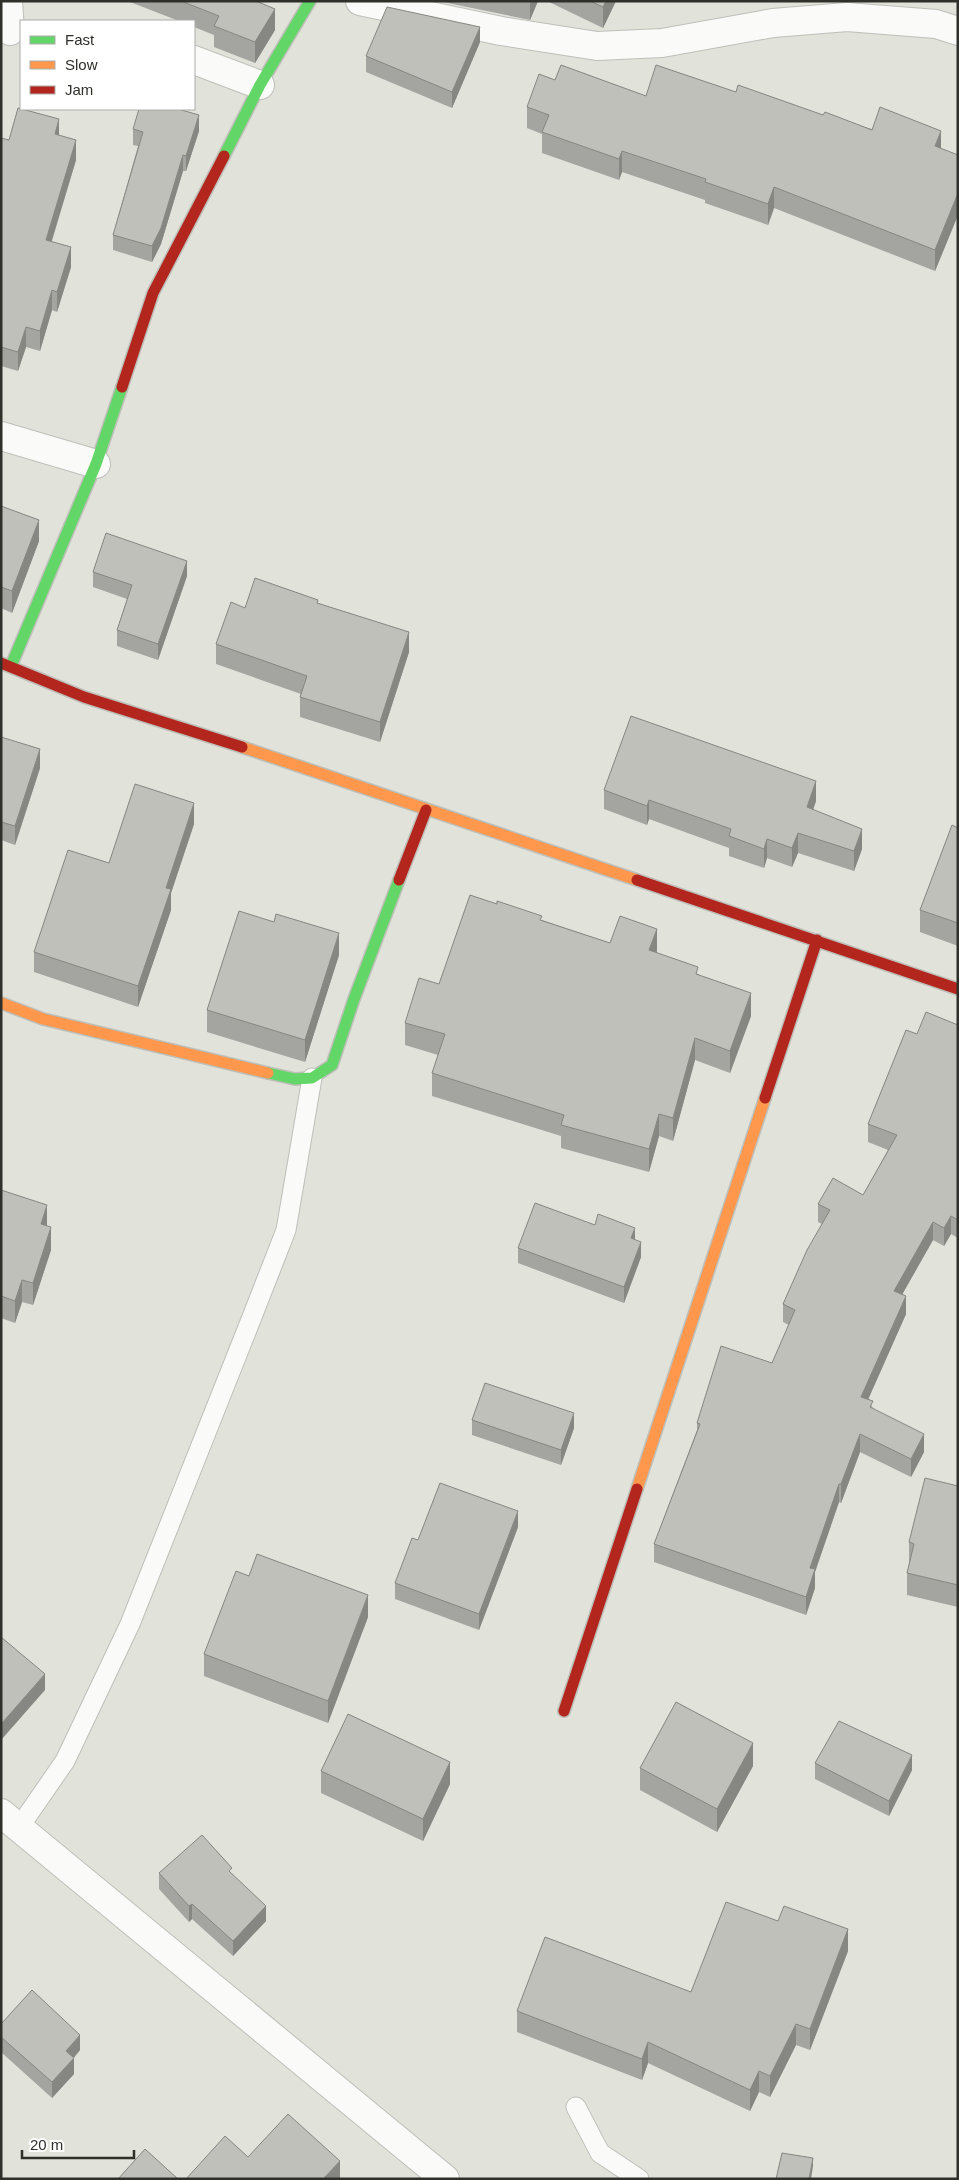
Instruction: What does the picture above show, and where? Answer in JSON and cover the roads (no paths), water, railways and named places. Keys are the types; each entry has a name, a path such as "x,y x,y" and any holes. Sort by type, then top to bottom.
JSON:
{"street":[{"path":"8,1 11,31"},
{"path":"310,1 260,85 153,293 96,464 6,665 84,697 291,762 426,810 817,940 958,990"},
{"path":"360,1 501,31 597,46 662,43 777,12 936,24 958,30"},
{"path":"195,60 260,85"},
{"path":"1,436 96,464"},
{"path":"1,1003 43,1019 295,1079 312,1078 332,1065 354,999 426,810"},
{"path":"564,1711 817,940"},
{"path":"10,1821 445,2179"}],"lane":[{"path":"10,1821 65,1761 130,1624 286,1230 312,1078"},
{"path":"576,2107 600,2153 639,2179"}]}
